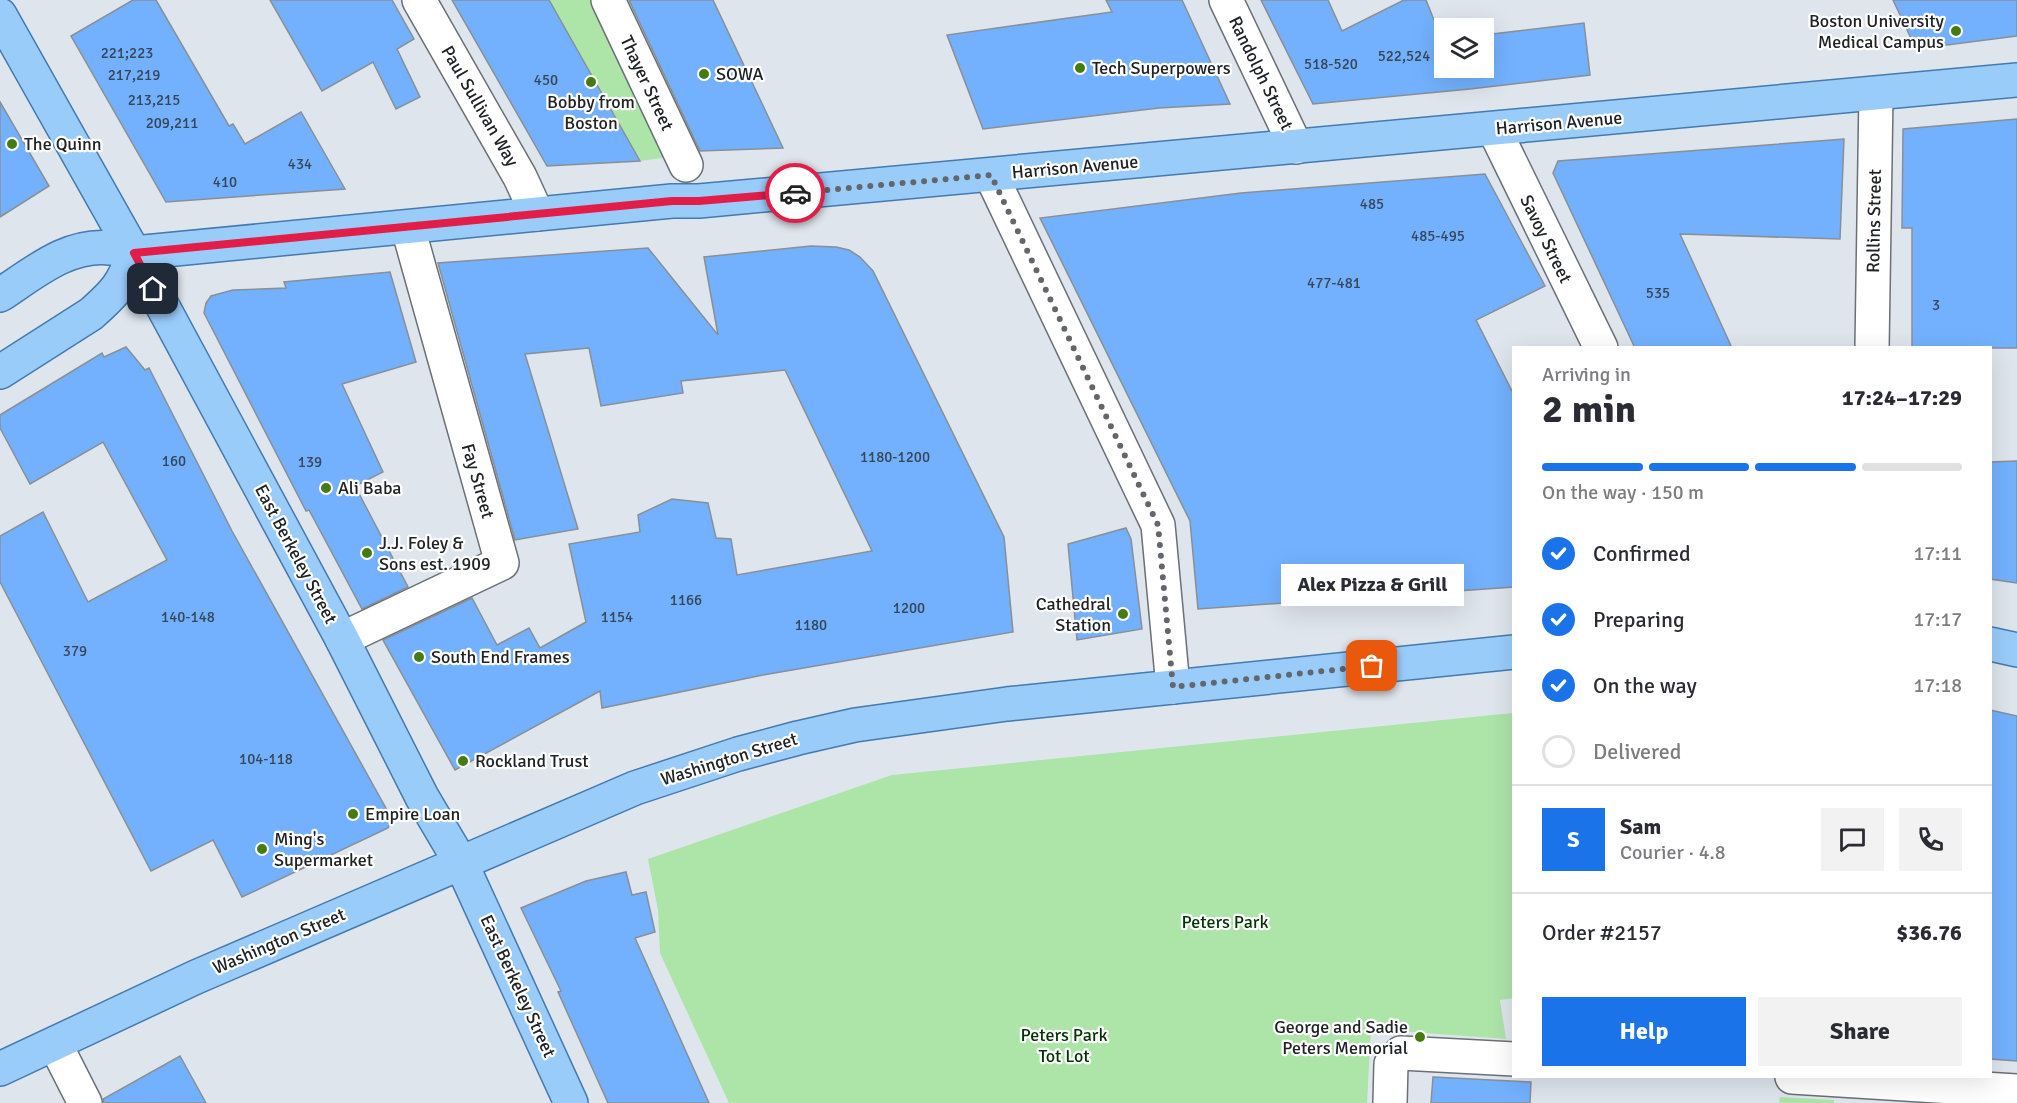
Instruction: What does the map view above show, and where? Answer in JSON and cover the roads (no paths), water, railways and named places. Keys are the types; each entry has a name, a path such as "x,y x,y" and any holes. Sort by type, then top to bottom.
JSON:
{"main road":[{"name":"East Berkeley Street","path":"0,15 134,253 342,639 422,797 461,863 571,1103"},
{"name":"Harrison Avenue","path":"0,295 62,255 89,248 111,248 134,253 672,201 699,201 991,175 2017,80"},
{"path":"0,372 92,314 116,292 125,277 134,253"},
{"path":"1992,644 2017,650"},
{"name":"Washington Street","path":"0,1069 196,976 650,782 798,738 855,725 995,706 1512,652"}],"street":[{"name":"Paul Sullivan Way","path":"419,0 520,177 537,214"},
{"name":"Thayer Street","path":"608,0 686,165"},
{"name":"Randolph Street","path":"1226,0 1296,147"},
{"name":"Rollins Street","path":"1872,346 1876,94"},
{"name":"Savoy Street","path":"1494,129 1599,346"},
{"path":"991,175 1158,525 1173,687"},
{"name":"Fay Street","path":"342,639 502,563 408,228"},
{"path":"55,1044 85,1103"},
{"path":"1390,1103 1391,1065 1401,1053 1512,1059"},
{"path":"1808,1078 2017,1091"}],"place":[{"name":"Boston University Medical Campus","path":"1956,31"},
{"name":"Tech Superpowers","path":"1080,68"},
{"name":"SOWA","path":"704,74"},
{"name":"Bobby from Boston","path":"591,82"},
{"name":"The Quinn","path":"12,144"},
{"name":"Ali Baba","path":"326,488"},
{"name":"J.J. Foley & Sons est. 1909","path":"367,553"},
{"name":"Cathedral Station","path":"1123,614"},
{"name":"South End Frames","path":"419,657"},
{"name":"Alex Pizza & Grill","path":"1372,666"},
{"name":"Rockland Trust","path":"463,761"},
{"name":"Empire Loan","path":"353,814"},
{"name":"Ming's Supermarket","path":"262,849"},
{"name":"George and Sadie Peters Memorial","path":"1420,1037"}],"park label":[{"name":"Peters Park","path":"1225,922"},
{"name":"Peters Park Tot Lot","path":"1064,1045"}]}
